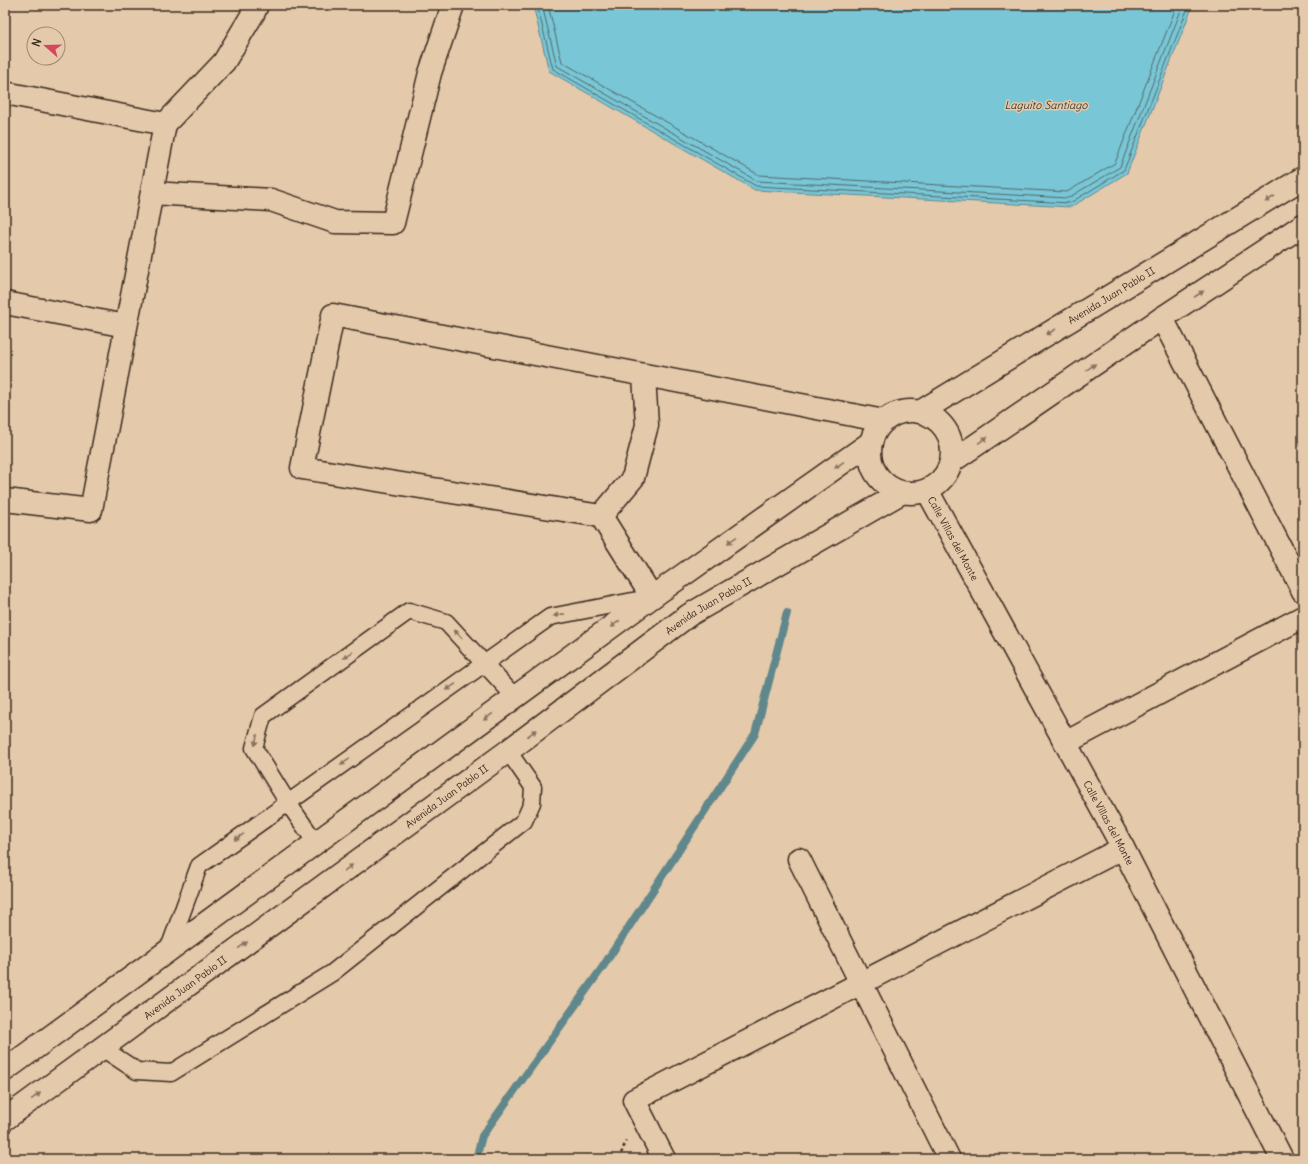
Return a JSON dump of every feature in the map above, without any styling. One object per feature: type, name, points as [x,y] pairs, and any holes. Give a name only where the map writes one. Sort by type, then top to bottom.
[{"type":"street","points":[[5,500],[91,510],[165,124],[224,62],[257,5]]},
{"type":"street","points":[[152,193],[270,200],[335,222],[393,223],[430,73],[453,5]]},
{"type":"street","points":[[5,94],[165,124]]},
{"type":"street","name":"Avenida Juan Pablo II","points":[[920,412],[1303,178]]},
{"type":"street","points":[[951,462],[1162,318],[1303,225]]},
{"type":"street","points":[[5,304],[126,326]]},
{"type":"street","points":[[652,597],[600,516],[302,468],[333,315],[884,421]]},
{"type":"street","points":[[1162,318],[1303,591]]},
{"type":"street","points":[[600,516],[633,478],[647,425],[644,375]]},
{"type":"street","points":[[907,411],[920,412],[932,417],[942,425],[949,436],[952,449],[951,462],[946,474],[937,484],[927,490],[914,494],[901,493],[889,488],[876,474],[870,456],[870,443],[875,431],[884,421],[895,414],[907,411]]},
{"type":"street","points":[[5,1070],[652,597],[870,443]]},
{"type":"street","name":"Calle Villas del Monte","points":[[927,490],[1123,848],[1282,1159]]},
{"type":"street","name":"Avenida Juan Pablo II","points":[[5,1119],[508,751],[689,615],[901,493]]},
{"type":"street","points":[[1065,743],[1303,617]]},
{"type":"street","points":[[664,1159],[634,1100],[1123,848]]},
{"type":"street","points":[[799,859],[950,1159]]},
{"type":"lane","points":[[168,952],[199,866],[550,617],[652,597]]},
{"type":"lane","points":[[316,843],[254,748],[263,716],[409,611],[446,622],[516,697]]},
{"type":"lane","points":[[102,1048],[137,1071],[171,1073],[332,973],[524,821],[532,803],[533,787],[508,751]]},
{"type":"water","name":"Laguito Santiago","points":[[533,5],[1193,5],[1127,173],[1071,207],[755,190],[549,71]]},
{"type":"waterway","points":[[476,1159],[482,1136],[602,968],[755,734],[787,613]]}]
